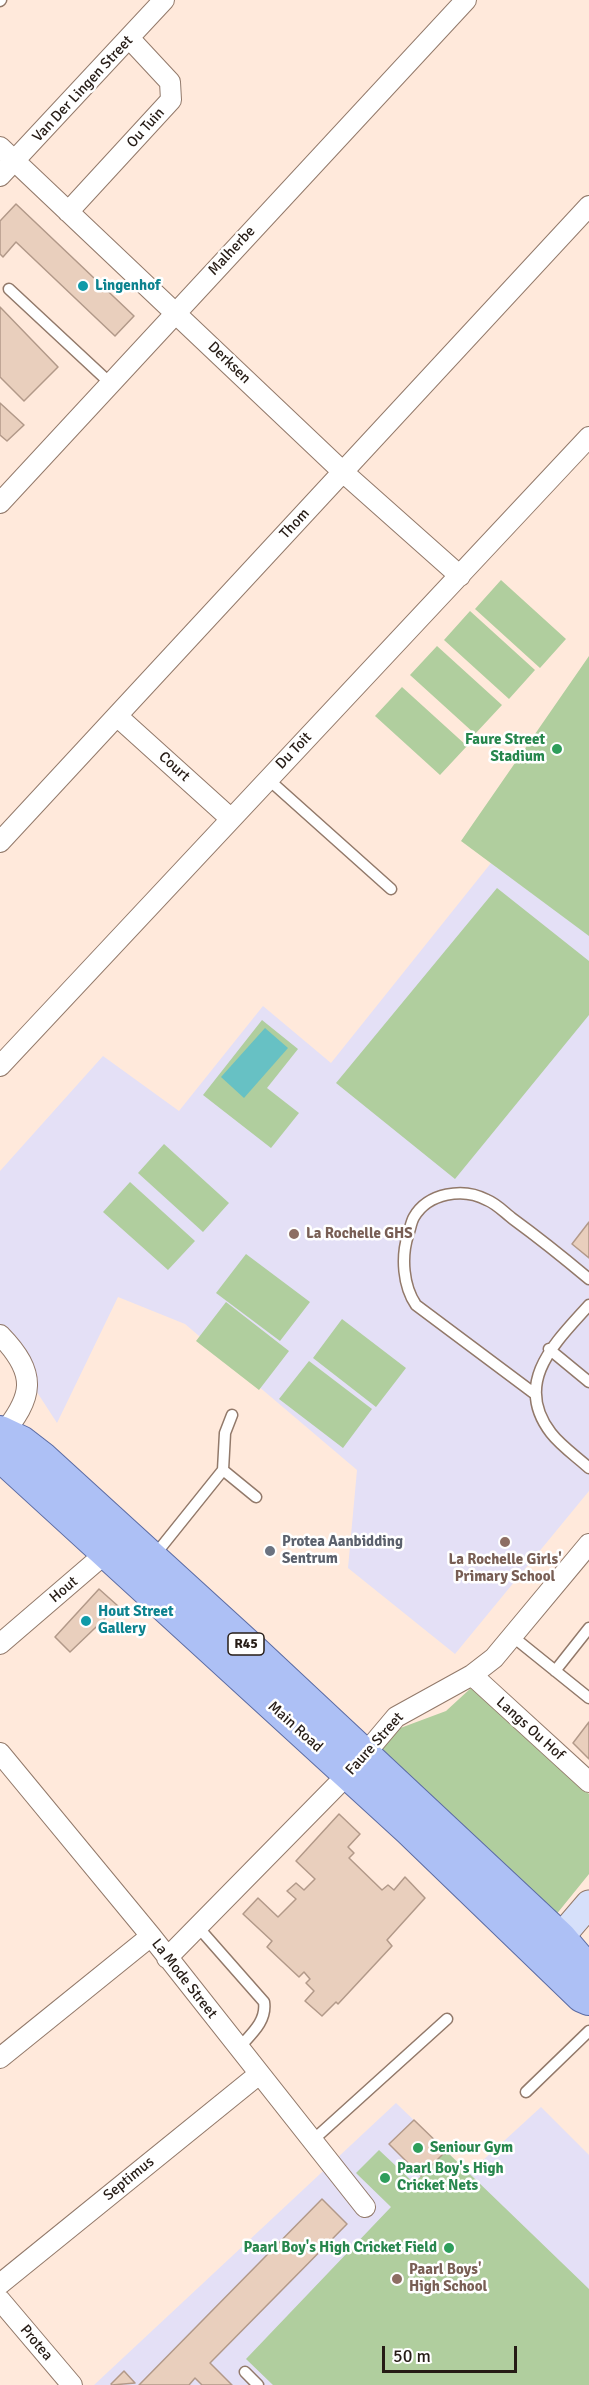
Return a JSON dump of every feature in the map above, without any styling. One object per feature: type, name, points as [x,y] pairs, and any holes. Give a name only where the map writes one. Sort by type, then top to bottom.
[{"type":"main road","name":"Main Road","points":[[1,1439],[43,1459],[116,1544],[356,1764],[551,1949],[589,1972]]},
{"type":"main road","name":"Main Road","points":[[116,1544],[152,1558],[356,1764]]},
{"type":"main road","points":[[551,1949],[589,1904]]},
{"type":"main road","name":"Main Road","points":[[551,1949],[582,1996],[589,1999]]},
{"type":"street","name":"Van Der Lingen Street","points":[[0,176],[164,0]]},
{"type":"street","name":"Malherbe","points":[[0,503],[466,0]]},
{"type":"street","name":"Ou Tuin","points":[[68,212],[171,100],[170,82],[130,39]]},
{"type":"street","name":"Derksen","points":[[0,147],[343,472],[460,576]]},
{"type":"street","name":"Thom","points":[[0,842],[589,206]]},
{"type":"street","name":"Du Toit","points":[[0,1066],[589,437]]},
{"type":"street","name":"Court","points":[[117,716],[230,818]]},
{"type":"street","points":[[0,1335],[20,1360],[29,1381],[26,1401],[1,1439]]},
{"type":"street","name":"Hout","points":[[0,1644],[116,1544]]},
{"type":"street","name":"Faure Street","points":[[167,1958],[356,1764],[396,1717],[472,1676],[494,1658],[589,1544]]},
{"type":"street","name":"Langs Ou Hof","points":[[472,1676],[589,1782]]},
{"type":"street","name":"La Mode Street","points":[[0,1754],[151,1936],[258,2075],[365,2207]]},
{"type":"street","points":[[0,2058],[151,1936]]},
{"type":"street","name":"Septimus","points":[[0,2284],[258,2075]]},
{"type":"street","name":"Protea","points":[[0,2300],[72,2385]]},
{"type":"lane","points":[[9,289],[110,383]]},
{"type":"lane","points":[[268,779],[391,889]]},
{"type":"lane","points":[[535,1394],[412,1300],[405,1279],[405,1244],[414,1217],[427,1204],[443,1195],[463,1193],[487,1199],[548,1244],[589,1279]]},
{"type":"lane","points":[[589,1305],[549,1349],[538,1373],[535,1394],[539,1411],[551,1433],[589,1468]]},
{"type":"lane","points":[[549,1349],[589,1382]]},
{"type":"lane","points":[[152,1558],[223,1470],[225,1433],[232,1415]]},
{"type":"lane","points":[[223,1470],[256,1497]]},
{"type":"lane","points":[[555,1671],[589,1628]]},
{"type":"lane","points":[[512,1636],[589,1698]]},
{"type":"lane","points":[[198,1927],[264,2002],[264,2015],[261,2022],[238,2049]]},
{"type":"lane","points":[[312,2141],[447,2019]]},
{"type":"lane","points":[[526,2092],[589,2031]]},
{"type":"lane","points":[[245,2372],[258,2385]]},
{"type":"shaded area","name":"La Rochelle GHS","points":[[491,863],[589,935],[589,1491],[455,1654],[348,1568],[357,1470],[185,1324],[118,1297],[57,1423],[0,1335],[0,1171],[103,1056],[179,1111],[263,1006],[331,1063]]},
{"type":"shaded area","name":"Paarl Boys' High School","points":[[396,2103],[469,2173],[541,2107],[589,2155],[589,2385],[94,2385]]},
{"type":"green space","points":[[501,580],[566,639],[540,668],[475,609]]},
{"type":"green space","points":[[470,611],[535,670],[509,699],[444,640]]},
{"type":"green space","points":[[437,646],[502,705],[475,734],[410,675]]},
{"type":"green space","name":"Faure Street Stadium","points":[[589,656],[589,936],[461,841]]},
{"type":"green space","points":[[402,687],[467,746],[440,775],[375,716]]},
{"type":"green space","points":[[497,888],[589,961],[589,1015],[455,1179],[336,1083]]},
{"type":"green space","points":[[262,1020],[298,1049],[267,1088],[299,1113],[271,1148],[203,1095]]},
{"type":"green space","points":[[164,1144],[229,1203],[203,1232],[138,1173]]},
{"type":"green space","points":[[130,1182],[195,1241],[168,1270],[103,1212]]},
{"type":"green space","points":[[246,1254],[310,1302],[280,1341],[216,1293]]},
{"type":"green space","points":[[226,1302],[289,1351],[259,1390],[196,1341]]},
{"type":"green space","points":[[342,1319],[406,1368],[376,1407],[313,1358]]},
{"type":"green space","points":[[309,1361],[372,1409],[343,1448],[279,1399]]},
{"type":"green space","points":[[471,1688],[589,1794],[589,1874],[555,1916],[367,1755],[387,1733],[446,1711]]},
{"type":"green space","name":"Paarl Boy's High Cricket Field","points":[[379,2150],[414,2183],[446,2151],[589,2289],[589,2385],[273,2385],[246,2359],[391,2207],[356,2173]]},
{"type":"water","points":[[265,1028],[288,1048],[244,1098],[221,1077]]},
{"type":"building","name":"Lingenhof","points":[[16,204],[134,316],[115,336],[16,242],[3,257],[0,254],[0,221]]},
{"type":"building","points":[[0,307],[58,367],[24,401],[0,377]]},
{"type":"building","points":[[0,403],[24,425],[7,441],[0,435]]},
{"type":"building","points":[[589,1222],[589,1258],[572,1244]]},
{"type":"building","name":"Hout Street Gallery","points":[[99,1589],[118,1606],[70,1652],[55,1637]]},
{"type":"building","points":[[589,1722],[589,1759],[573,1743]]},
{"type":"building","points":[[339,1814],[360,1834],[348,1847],[354,1853],[349,1858],[382,1890],[388,1885],[394,1890],[405,1877],[425,1898],[387,1940],[392,1946],[338,2004],[336,2002],[322,2016],[305,2001],[314,1991],[306,1983],[310,1979],[304,1972],[299,1977],[267,1947],[272,1941],[243,1914],[258,1898],[278,1917],[296,1899],[287,1891],[296,1883],[304,1890],[315,1879],[296,1861]]},
{"type":"building","name":"Seniour Gym","points":[[414,2120],[446,2151],[421,2176],[389,2144]]},
{"type":"building","points":[[322,2199],[347,2224],[210,2363],[232,2385],[202,2385],[195,2378],[189,2385],[139,2385]]},
{"type":"building","points":[[124,2371],[135,2383],[112,2385],[111,2384]]},
{"type":"place","name":"Lingenhof","points":[[83,286]]},
{"type":"place","name":"Faure Street Stadium","points":[[557,749]]},
{"type":"place","name":"La Rochelle GHS","points":[[294,1234]]},
{"type":"place","name":"La Rochelle Girls' Primary School","points":[[505,1542]]},
{"type":"place","name":"Protea Aanbidding Sentrum","points":[[270,1551]]},
{"type":"place","name":"Hout Street Gallery","points":[[86,1621]]},
{"type":"place","name":"Seniour Gym","points":[[418,2148]]},
{"type":"place","name":"Paarl Boy's High Cricket Nets","points":[[385,2178]]},
{"type":"place","name":"Paarl Boy's High Cricket Field","points":[[449,2248]]},
{"type":"place","name":"Paarl Boys' High School","points":[[397,2279]]}]
